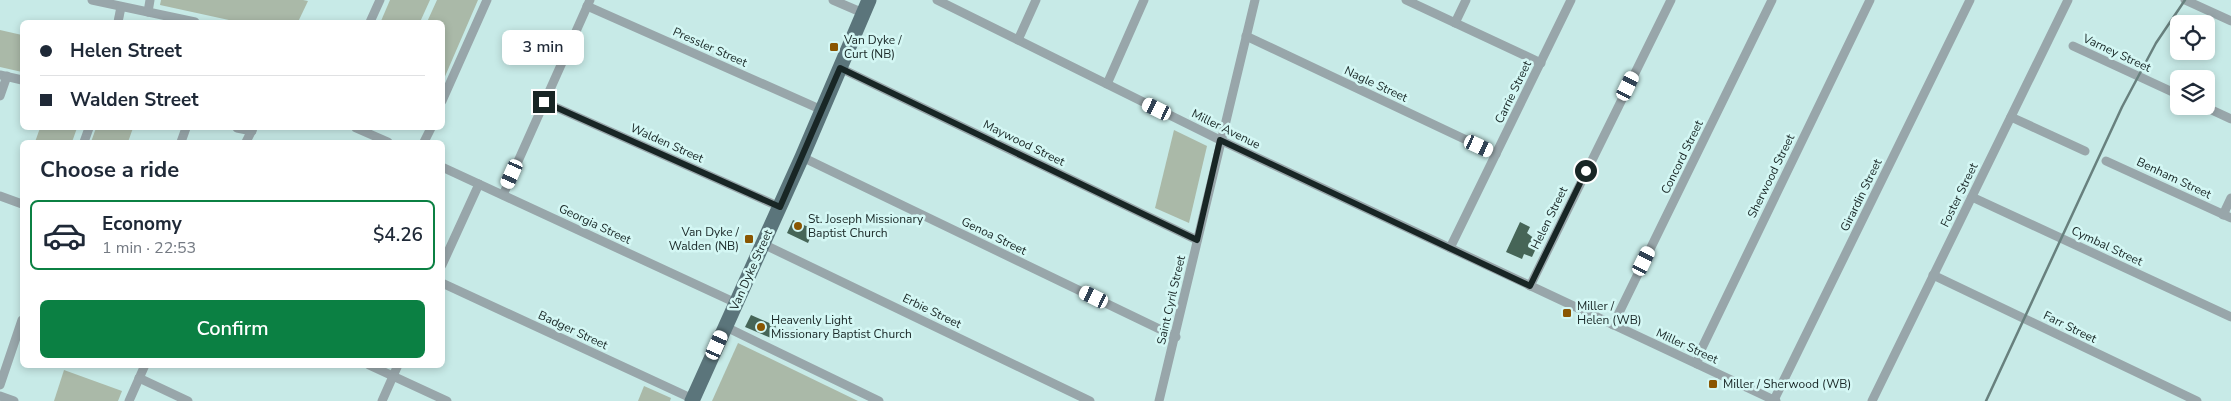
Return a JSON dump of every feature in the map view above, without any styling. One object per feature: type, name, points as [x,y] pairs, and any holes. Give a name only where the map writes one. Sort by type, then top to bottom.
[{"type":"main road","name":"Van Dyke Street","points":[[693,400],[780,207],[866,7]]},
{"type":"street","points":[[92,0],[186,20]]},
{"type":"street","points":[[148,12],[150,0]]},
{"type":"street","points":[[371,20],[380,0]]},
{"type":"street","points":[[445,94],[487,0]]},
{"type":"street","points":[[833,0],[866,7]]},
{"type":"street","name":"Miller Avenue","points":[[938,0],[1220,140],[1425,236]]},
{"type":"street","points":[[1018,40],[1036,0]]},
{"type":"street","points":[[1107,84],[1144,0]]},
{"type":"street","name":"Saint Cyril Street","points":[[1159,401],[1255,0]]},
{"type":"street","points":[[1406,0],[1541,63]]},
{"type":"street","points":[[1455,23],[1466,0]]},
{"type":"street","name":"Carrie Street","points":[[1450,248],[1571,0]]},
{"type":"street","name":"Helen Street","points":[[1530,286],[1671,0]]},
{"type":"street","name":"Concord Street","points":[[1613,325],[1772,0]]},
{"type":"street","name":"Sherwood Street","points":[[1697,364],[1700,352],[1870,0]]},
{"type":"street","name":"Girardin Street","points":[[1775,401],[1970,0]]},
{"type":"street","name":"Foster Street","points":[[1872,401],[2068,0]]},
{"type":"street","points":[[2185,0],[2231,21]]},
{"type":"street","points":[[503,195],[589,3]]},
{"type":"street","name":"Pressler Street","points":[[589,3],[822,110]]},
{"type":"street","points":[[118,20],[121,7]]},
{"type":"street","name":"Nagle Street","points":[[1246,36],[1496,154]]},
{"type":"street","name":"Varney Street","points":[[2073,46],[2170,91]]},
{"type":"street","name":"Maywood Street","points":[[840,68],[1197,240]]},
{"type":"street","points":[[0,96],[3,76],[20,80]]},
{"type":"street","name":"Walden Street","points":[[544,102],[780,207]]},
{"type":"street","points":[[2215,112],[2231,119]]},
{"type":"street","points":[[2012,117],[2085,151]]},
{"type":"street","points":[[361,130],[383,140]]},
{"type":"street","name":"Genoa Street","points":[[802,157],[1176,336]]},
{"type":"street","name":"Benham Street","points":[[2106,161],[2227,216]]},
{"type":"street","name":"Georgia Street","points":[[445,168],[736,303]]},
{"type":"street","points":[[445,258],[479,184]]},
{"type":"street","points":[[0,196],[20,203]]},
{"type":"street","name":"Cymbal Street","points":[[1972,197],[2231,318]]},
{"type":"street","points":[[2227,216],[2231,198]]},
{"type":"street","name":"Miller Street","points":[[1425,236],[1775,401]]},
{"type":"street","name":"Erbie Street","points":[[763,244],[1090,401]]},
{"type":"street","name":"Farr Street","points":[[1933,276],[2197,401]]},
{"type":"street","name":"Badger Street","points":[[445,285],[693,400]]},
{"type":"street","points":[[0,385],[20,326]]},
{"type":"street","points":[[726,327],[879,401]]},
{"type":"street","points":[[128,401],[144,368]]},
{"type":"street","points":[[376,368],[447,401]]},
{"type":"street","points":[[382,401],[397,368]]},
{"type":"street","points":[[139,378],[188,401]]},
{"type":"street","points":[[0,396],[14,401]]},
{"type":"green space","points":[[161,0],[308,1],[299,20],[229,20],[160,5]]},
{"type":"green space","points":[[390,0],[430,0],[421,20],[381,20]]},
{"type":"green space","points":[[437,0],[478,0],[445,76],[445,20],[428,20]]},
{"type":"green space","points":[[0,30],[20,35],[20,72],[0,67]]},
{"type":"green space","points":[[39,130],[76,130],[73,140],[36,140]]},
{"type":"green space","points":[[95,130],[132,130],[129,140],[92,140]]},
{"type":"green space","points":[[1174,130],[1207,146],[1189,223],[1155,208]]},
{"type":"green space","points":[[738,343],[858,401],[712,401]]},
{"type":"green space","points":[[64,370],[122,391],[118,401],[54,401]]},
{"type":"green space","points":[[644,386],[671,398],[670,401],[638,401]]},
{"type":"building","name":"St. Joseph Missionary Baptist Church","points":[[793,220],[819,232],[816,239],[811,236],[808,243],[787,233]]},
{"type":"building","points":[[1520,222],[1530,227],[1527,233],[1539,242],[1532,257],[1524,254],[1522,259],[1506,252]]},
{"type":"building","name":"Heavenly Light Missionary Baptist Church","points":[[751,315],[776,326],[771,338],[745,327]]},
{"type":"railway","points":[[1986,401],[2122,107],[2156,43],[2185,0]]},
{"type":"place","name":"Van Dyke / Curt (NB)","points":[[834,47]]},
{"type":"place","name":"St. Joseph Missionary Baptist Church","points":[[798,226]]},
{"type":"place","name":"Van Dyke / Walden (NB)","points":[[749,239]]},
{"type":"place","name":"Miller / Helen (WB)","points":[[1567,313]]},
{"type":"place","name":"Heavenly Light Missionary Baptist Church","points":[[761,327]]},
{"type":"place","name":"Miller / Sherwood (WB)","points":[[1713,384]]},
{"type":"route","points":[[544,102],[780,207],[840,68],[1197,240],[1220,140],[1530,286],[1586,171]]}]
